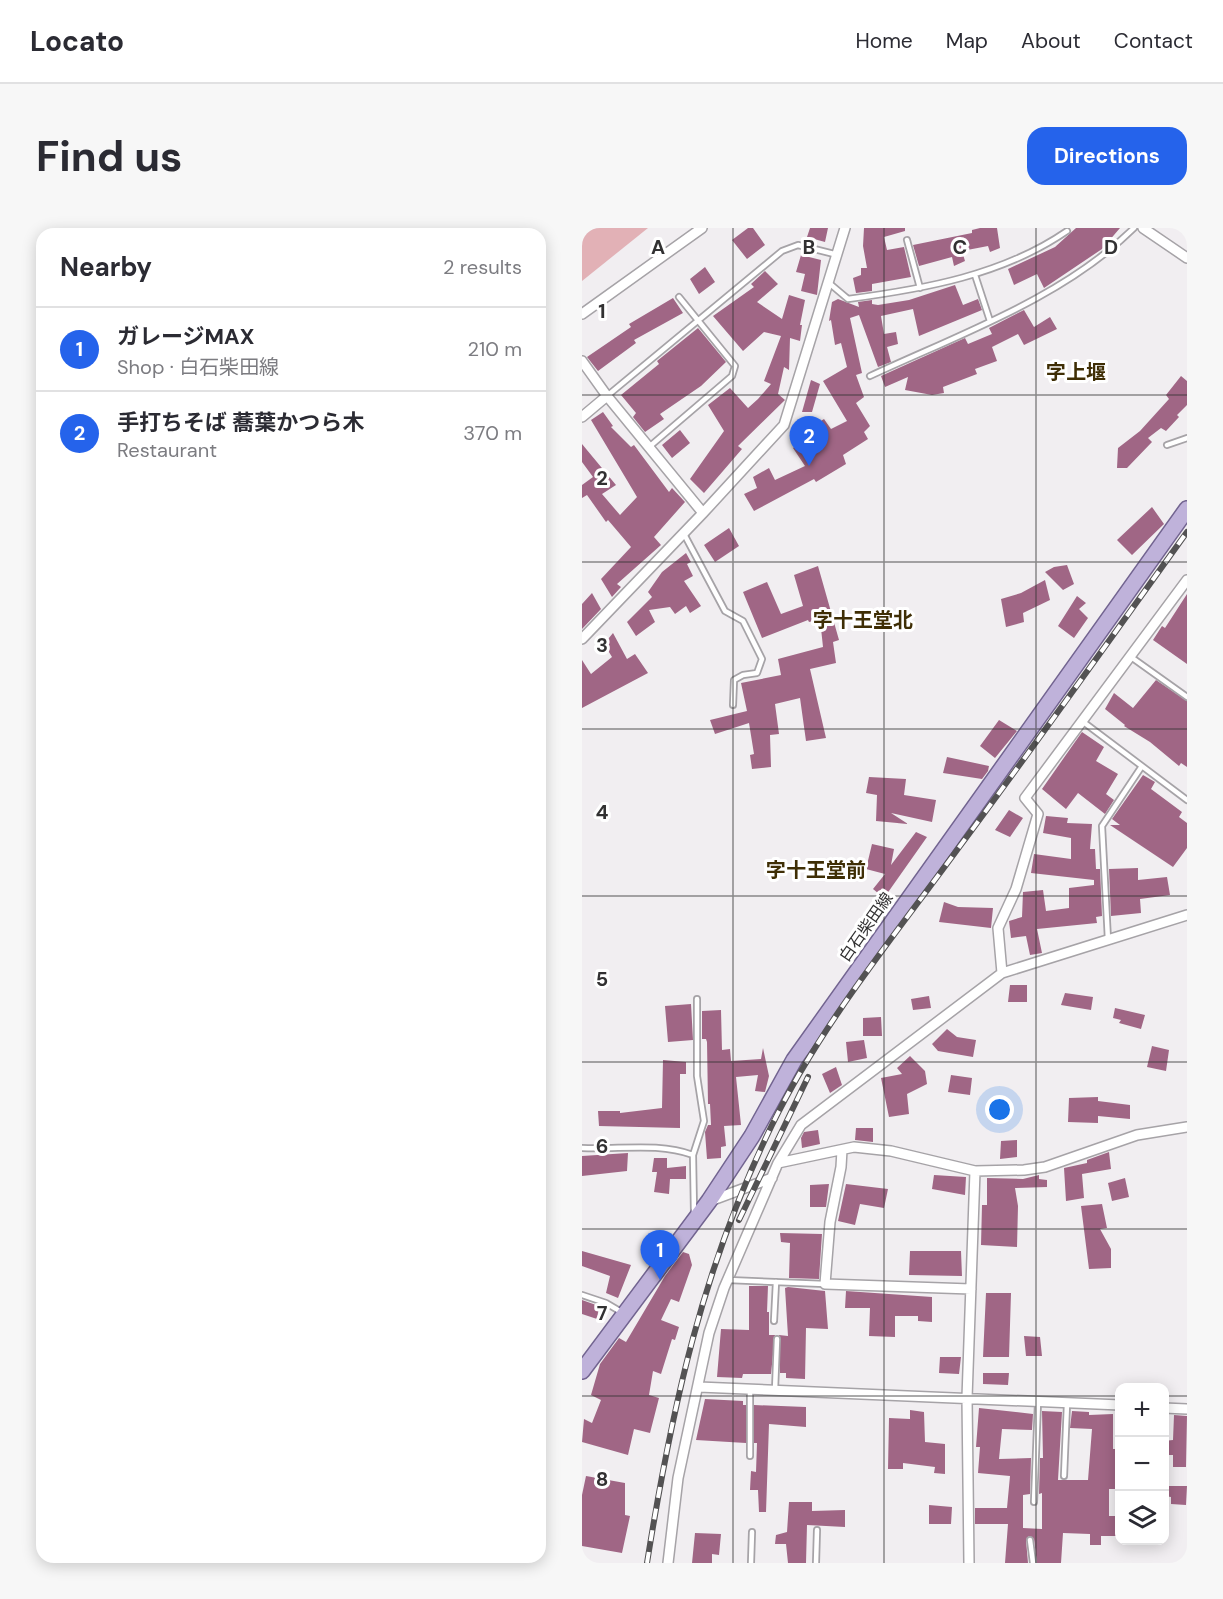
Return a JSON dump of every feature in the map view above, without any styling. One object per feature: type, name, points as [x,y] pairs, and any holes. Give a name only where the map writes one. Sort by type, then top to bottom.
[{"type":"main road","name":"白石柴田線","points":[[582,1371],[709,1201],[753,1136],[794,1060],[1187,509]]},
{"type":"street","points":[[582,314],[702,228]]},
{"type":"street","points":[[582,639],[684,534],[784,425],[845,228]]},
{"type":"street","points":[[1143,228],[1187,258]]},
{"type":"street","points":[[582,361],[607,396],[703,513]]},
{"type":"street","points":[[582,417],[607,396]]},
{"type":"street","points":[[1002,973],[998,928],[1016,889],[1038,814],[1025,798],[1130,656],[1186,586]]},
{"type":"street","points":[[669,1563],[678,1478],[709,1333],[728,1280],[778,1163],[801,1125],[1002,973],[1187,915]]},
{"type":"street","points":[[778,1163],[854,1147],[891,1151],[975,1171],[1024,1170],[1045,1167],[1137,1135],[1187,1127]]},
{"type":"street","points":[[842,1150],[842,1167],[830,1222],[825,1284],[970,1289]]},
{"type":"street","points":[[969,1563],[967,1398],[975,1171]]},
{"type":"street","points":[[709,1201],[772,1178]]},
{"type":"street","points":[[699,1387],[1115,1406]]},
{"type":"street","points":[[1169,1408],[1187,1409]]},
{"type":"lane","points":[[870,375],[990,321],[1056,286],[1101,258],[1134,228]]},
{"type":"lane","points":[[829,283],[848,299],[920,288],[975,275],[1039,250],[1067,231]]},
{"type":"lane","points":[[908,240],[920,288]]},
{"type":"lane","points":[[607,396],[700,322],[782,251],[798,245],[838,255]]},
{"type":"lane","points":[[975,275],[990,321]]},
{"type":"lane","points":[[649,447],[732,376],[735,366],[679,297]]},
{"type":"lane","points":[[1167,446],[1187,438]]},
{"type":"lane","points":[[684,534],[725,611],[743,621],[762,659],[757,673],[743,675],[734,680],[733,705]]},
{"type":"lane","points":[[1130,656],[1187,697]]},
{"type":"lane","points":[[1082,721],[1187,800]]},
{"type":"lane","points":[[1108,940],[1102,826],[1142,766]]},
{"type":"lane","points":[[695,1220],[693,1155],[704,1121],[697,1076],[697,999]]},
{"type":"lane","points":[[582,1148],[644,1147],[678,1150],[693,1155]]},
{"type":"lane","points":[[728,1280],[825,1284]]},
{"type":"lane","points":[[774,1321],[776,1282]]},
{"type":"lane","points":[[582,1294],[606,1303],[624,1314]]},
{"type":"lane","points":[[775,1390],[777,1339]]},
{"type":"lane","points":[[750,1389],[750,1456]]},
{"type":"lane","points":[[1034,1502],[1038,1401]]},
{"type":"lane","points":[[1064,1476],[1067,1403]]},
{"type":"lane","points":[[816,1563],[817,1530]]},
{"type":"lane","points":[[751,1563],[752,1532]]},
{"type":"lane","points":[[1030,1540],[1033,1563]]},
{"type":"shaded area","points":[[582,228],[648,228],[582,281]]},
{"type":"building","points":[[748,228],[753,228],[765,245],[747,259],[732,240]]},
{"type":"building","points":[[810,228],[828,228],[825,242],[807,237]]},
{"type":"building","points":[[864,228],[905,228],[905,231],[884,237],[887,250],[904,247],[911,277],[872,284],[872,291],[856,293],[853,278],[861,275],[861,268],[867,268],[863,246]]},
{"type":"building","points":[[997,228],[1000,248],[990,252],[988,246],[962,251],[965,261],[954,266],[952,257],[919,266],[913,245],[972,233],[972,230]]},
{"type":"building","points":[[1076,228],[1120,228],[1102,249],[1044,288],[1037,274],[1014,285],[1008,269],[1055,247]]},
{"type":"building","points":[[801,255],[821,260],[817,295],[801,291],[805,274],[796,272]]},
{"type":"building","points":[[705,267],[715,282],[699,294],[690,279]]},
{"type":"building","points":[[765,271],[778,284],[757,302],[782,319],[789,295],[805,300],[800,325],[802,325],[800,341],[790,338],[789,370],[784,367],[778,394],[785,400],[738,446],[742,449],[704,493],[690,479],[724,431],[708,405],[730,388],[748,408],[758,399],[771,384],[764,381],[781,336],[764,332],[743,351],[713,316],[754,287],[751,284]]},
{"type":"building","points":[[955,285],[963,305],[978,299],[982,310],[919,336],[913,309],[881,316],[884,334],[896,332],[898,344],[887,347],[891,362],[878,367],[859,315],[850,318],[862,373],[856,375],[864,397],[856,403],[870,426],[864,432],[868,439],[843,455],[846,464],[816,482],[814,479],[754,511],[744,494],[757,488],[753,477],[769,468],[775,480],[805,466],[793,448],[810,433],[808,429],[824,419],[831,429],[847,421],[823,381],[847,367],[841,343],[835,345],[831,320],[829,321],[832,302],[838,299],[859,307],[858,302],[872,300],[872,304],[878,305],[909,300]]},
{"type":"building","points":[[673,298],[683,313],[634,340],[636,343],[598,371],[587,357],[631,327],[629,324]]},
{"type":"building","points":[[1024,310],[1034,327],[1050,317],[1057,329],[1024,345],[1018,334],[992,347],[997,361],[975,369],[977,374],[943,387],[944,393],[932,395],[905,390],[908,377],[885,387],[881,376],[965,338],[968,344],[992,334],[989,328]]},
{"type":"building","points":[[698,328],[726,362],[701,386],[660,414],[664,419],[645,432],[633,417],[636,413],[621,395],[659,364],[657,361]]},
{"type":"building","points":[[1181,376],[1187,381],[1187,405],[1177,415],[1179,417],[1166,431],[1161,428],[1148,438],[1152,442],[1127,468],[1117,468],[1118,448],[1140,431],[1169,399],[1166,395]]},
{"type":"building","points":[[811,380],[820,384],[812,412],[802,412]]},
{"type":"building","points":[[603,412],[613,426],[611,427],[631,447],[634,445],[669,492],[672,488],[685,502],[654,537],[661,545],[617,584],[621,587],[612,597],[601,579],[631,547],[608,520],[606,522],[587,495],[582,498],[582,485],[593,477],[582,462],[582,444],[616,485],[602,494],[620,515],[637,497],[591,420]]},
{"type":"building","points":[[680,430],[690,443],[672,458],[662,445]]},
{"type":"building","points":[[1152,507],[1164,524],[1132,555],[1117,540]]},
{"type":"building","points":[[729,528],[739,546],[715,562],[704,545]]},
{"type":"building","points":[[686,553],[691,562],[687,564],[693,576],[684,581],[701,606],[690,613],[686,606],[675,614],[670,607],[649,610],[655,622],[636,636],[627,622],[652,597],[648,592],[662,572]]},
{"type":"building","points":[[1067,565],[1074,584],[1063,590],[1045,572],[1054,567]]},
{"type":"building","points":[[818,566],[839,640],[833,642],[836,663],[810,669],[826,738],[806,741],[800,698],[775,704],[779,734],[770,735],[771,767],[752,769],[750,755],[754,754],[749,723],[715,734],[710,720],[747,711],[741,683],[781,675],[778,659],[823,647],[820,619],[809,622],[808,620],[762,638],[743,592],[767,582],[781,614],[803,606],[794,575]]},
{"type":"building","points":[[1045,580],[1050,600],[1023,613],[1024,622],[1006,627],[1001,599],[1021,593]]},
{"type":"building","points":[[592,593],[601,609],[582,629],[582,604]]},
{"type":"building","points":[[1187,594],[1187,664],[1153,640],[1162,626],[1165,628]]},
{"type":"building","points":[[1077,596],[1086,603],[1079,609],[1088,618],[1074,638],[1058,626]]},
{"type":"building","points":[[613,633],[627,659],[635,654],[648,673],[582,708],[582,660],[591,674],[612,657],[604,644]]},
{"type":"building","points":[[1156,680],[1187,701],[1187,767],[1181,763],[1179,766],[1150,742],[1124,726],[1105,709],[1114,693],[1133,708]]},
{"type":"building","points":[[999,720],[1017,731],[995,758],[980,746]]},
{"type":"building","points":[[1082,732],[1104,747],[1096,761],[1118,774],[1106,794],[1114,800],[1105,814],[1078,793],[1066,809],[1042,789]]},
{"type":"building","points":[[947,757],[989,766],[988,771],[982,779],[943,773]]},
{"type":"building","points":[[1143,775],[1155,782],[1151,789],[1182,812],[1179,817],[1187,823],[1187,848],[1173,867],[1110,825],[1120,825],[1112,819]]},
{"type":"building","points":[[869,777],[906,779],[904,795],[936,800],[932,822],[891,813],[908,824],[876,821],[877,795],[866,793]]},
{"type":"building","points":[[1009,810],[1023,818],[1010,837],[995,830]]},
{"type":"building","points":[[1046,816],[1068,818],[1067,823],[1092,824],[1090,849],[1095,849],[1096,869],[1100,869],[1102,916],[1096,917],[1097,923],[1037,929],[1042,953],[1030,955],[1026,936],[1011,938],[1009,921],[1022,917],[1023,892],[1043,890],[1046,911],[1069,908],[1069,888],[1094,885],[1094,880],[1031,873],[1034,854],[1071,859],[1071,838],[1043,833]]},
{"type":"building","points":[[916,832],[927,837],[884,898],[873,889],[885,874],[866,869],[872,844],[894,849],[891,865]]},
{"type":"building","points":[[1138,868],[1138,880],[1167,877],[1170,895],[1140,899],[1141,913],[1111,916],[1109,869]]},
{"type":"building","points":[[944,902],[958,907],[993,908],[991,928],[939,922]]},
{"type":"building","points":[[1010,985],[1027,985],[1027,1002],[1008,1002]]},
{"type":"building","points":[[1065,993],[1093,997],[1091,1010],[1061,1005]]},
{"type":"building","points":[[929,996],[931,1008],[913,1010],[911,999]]},
{"type":"building","points":[[691,1004],[693,1040],[668,1042],[665,1006]]},
{"type":"building","points":[[1115,1008],[1145,1015],[1141,1029],[1119,1023],[1121,1020],[1113,1018]]},
{"type":"building","points":[[721,1010],[722,1050],[730,1049],[731,1061],[761,1059],[763,1048],[769,1076],[765,1092],[755,1091],[758,1075],[736,1077],[741,1125],[724,1126],[726,1146],[721,1147],[721,1158],[707,1159],[705,1132],[708,1125],[711,1125],[710,1104],[708,1104],[707,1042],[706,1039],[702,1039],[702,1011]]},
{"type":"building","points":[[881,1017],[882,1036],[863,1036],[863,1018]]},
{"type":"building","points":[[947,1029],[957,1037],[976,1040],[973,1057],[938,1051],[932,1044]]},
{"type":"building","points":[[864,1040],[867,1058],[848,1062],[846,1042]]},
{"type":"building","points":[[1152,1046],[1169,1050],[1166,1071],[1147,1067]]},
{"type":"building","points":[[910,1056],[925,1071],[927,1084],[907,1094],[909,1114],[889,1117],[881,1078],[902,1074],[897,1068]]},
{"type":"building","points":[[663,1060],[686,1062],[686,1074],[680,1074],[680,1128],[599,1126],[598,1111],[620,1111],[620,1113],[662,1108]]},
{"type":"building","points":[[836,1067],[842,1085],[830,1093],[822,1074]]},
{"type":"building","points":[[951,1075],[972,1078],[970,1095],[948,1092]]},
{"type":"building","points":[[1098,1097],[1098,1101],[1130,1105],[1130,1119],[1098,1116],[1098,1123],[1068,1122],[1069,1098]]},
{"type":"building","points":[[856,1128],[873,1128],[873,1142],[855,1140]]},
{"type":"building","points":[[818,1130],[820,1144],[802,1148],[801,1138],[804,1132]]},
{"type":"building","points":[[1017,1140],[1017,1157],[1000,1159],[1001,1141]]},
{"type":"building","points":[[1109,1152],[1111,1169],[1082,1174],[1084,1198],[1066,1201],[1064,1168],[1087,1163],[1087,1160]]},
{"type":"building","points":[[628,1153],[627,1171],[582,1176],[582,1156]]},
{"type":"building","points":[[654,1158],[667,1158],[667,1168],[686,1166],[686,1179],[670,1179],[669,1194],[654,1192],[657,1172],[652,1172]]},
{"type":"building","points":[[934,1175],[966,1177],[965,1195],[932,1189]]},
{"type":"building","points":[[1039,1175],[1039,1179],[1047,1180],[1047,1187],[1015,1188],[1018,1206],[1017,1247],[981,1245],[982,1205],[987,1205],[987,1178],[1023,1179]]},
{"type":"building","points":[[1125,1178],[1129,1197],[1112,1201],[1108,1183]]},
{"type":"building","points":[[829,1184],[826,1207],[810,1207],[810,1185]]},
{"type":"building","points":[[846,1184],[888,1189],[884,1208],[860,1204],[855,1225],[838,1221]]},
{"type":"building","points":[[1102,1204],[1107,1228],[1100,1229],[1111,1249],[1111,1268],[1089,1269],[1081,1206]]},
{"type":"building","points":[[780,1233],[822,1234],[819,1279],[789,1278],[790,1243],[781,1242]]},
{"type":"building","points":[[582,1251],[631,1265],[618,1298],[606,1293],[610,1276],[582,1266]]},
{"type":"building","points":[[910,1251],[961,1251],[962,1276],[909,1275]]},
{"type":"building","points":[[683,1252],[689,1254],[692,1265],[679,1302],[671,1299],[661,1320],[679,1327],[675,1340],[672,1339],[661,1374],[653,1371],[649,1395],[659,1398],[650,1433],[634,1429],[628,1455],[582,1442],[584,1419],[592,1423],[601,1400],[591,1395],[600,1364],[619,1338],[626,1342],[665,1276]]},
{"type":"building","points":[[749,1286],[768,1286],[769,1335],[775,1335],[771,1374],[743,1374],[742,1378],[717,1377],[721,1329],[749,1330]]},
{"type":"building","points":[[785,1288],[825,1291],[828,1329],[806,1328],[805,1379],[786,1378],[786,1373],[780,1373],[779,1335],[788,1336]]},
{"type":"building","points":[[846,1291],[932,1297],[932,1322],[918,1321],[918,1316],[895,1316],[895,1337],[869,1336],[870,1308],[845,1308]]},
{"type":"building","points":[[986,1293],[1011,1293],[1009,1357],[983,1357]]},
{"type":"building","points":[[582,1300],[599,1306],[597,1319],[582,1314]]},
{"type":"building","points":[[1024,1336],[1040,1337],[1042,1356],[1026,1356]]},
{"type":"building","points":[[940,1357],[961,1357],[959,1374],[939,1373]]},
{"type":"building","points":[[983,1373],[1009,1373],[1008,1385],[983,1384]]},
{"type":"building","points":[[705,1399],[743,1401],[743,1405],[746,1405],[746,1443],[696,1440]]},
{"type":"building","points":[[754,1405],[806,1407],[806,1427],[769,1424],[766,1512],[759,1512],[758,1490],[750,1490],[751,1471],[756,1472],[757,1443],[754,1443]]},
{"type":"building","points":[[979,1408],[1033,1414],[1032,1430],[1002,1429],[999,1459],[1031,1458],[1030,1494],[1023,1495],[1023,1528],[1042,1529],[1042,1493],[1039,1494],[1040,1458],[1043,1458],[1042,1411],[1062,1412],[1058,1480],[1088,1480],[1092,1429],[1070,1428],[1072,1411],[1089,1412],[1089,1415],[1113,1414],[1115,1489],[1109,1489],[1109,1516],[1115,1516],[1115,1536],[1101,1536],[1101,1545],[1090,1545],[1090,1534],[1063,1533],[1061,1563],[1037,1563],[1034,1539],[1029,1536],[1026,1540],[1028,1563],[1005,1563],[1008,1524],[975,1524],[975,1508],[1007,1508],[1010,1476],[978,1473],[980,1447],[976,1447]]},
{"type":"building","points":[[910,1410],[924,1412],[925,1442],[945,1444],[945,1474],[934,1473],[935,1467],[903,1463],[903,1469],[888,1469],[889,1418],[910,1419]]},
{"type":"building","points":[[1174,1415],[1187,1416],[1186,1467],[1173,1467],[1173,1455],[1169,1455],[1169,1440],[1173,1440]]},
{"type":"building","points":[[586,1476],[625,1483],[625,1515],[630,1516],[622,1553],[582,1546],[582,1495]]},
{"type":"building","points":[[1169,1486],[1187,1486],[1186,1505],[1171,1504],[1171,1497],[1169,1497]]},
{"type":"building","points":[[789,1502],[812,1502],[812,1511],[845,1510],[845,1527],[807,1525],[806,1563],[788,1563],[786,1544],[775,1544],[776,1535],[787,1532]]},
{"type":"building","points":[[929,1505],[952,1507],[951,1524],[929,1524]]},
{"type":"building","points":[[695,1533],[721,1534],[719,1555],[712,1554],[712,1563],[692,1563]]},
{"type":"railway","points":[[647,1563],[679,1394],[708,1286],[726,1232],[748,1179],[791,1088],[858,984],[1187,532]]},
{"type":"railway","points":[[739,1220],[808,1077]]},
{"type":"place","name":"手打ちそば 蕎葉かつら木","points":[[809,466]]},
{"type":"place","name":"ガレージMAX","points":[[660,1280]]},
{"type":"district","name":"字上堰","points":[[1076,372]]},
{"type":"district","name":"字十王堂北","points":[[863,620]]},
{"type":"district","name":"字十王堂前","points":[[816,870]]}]
